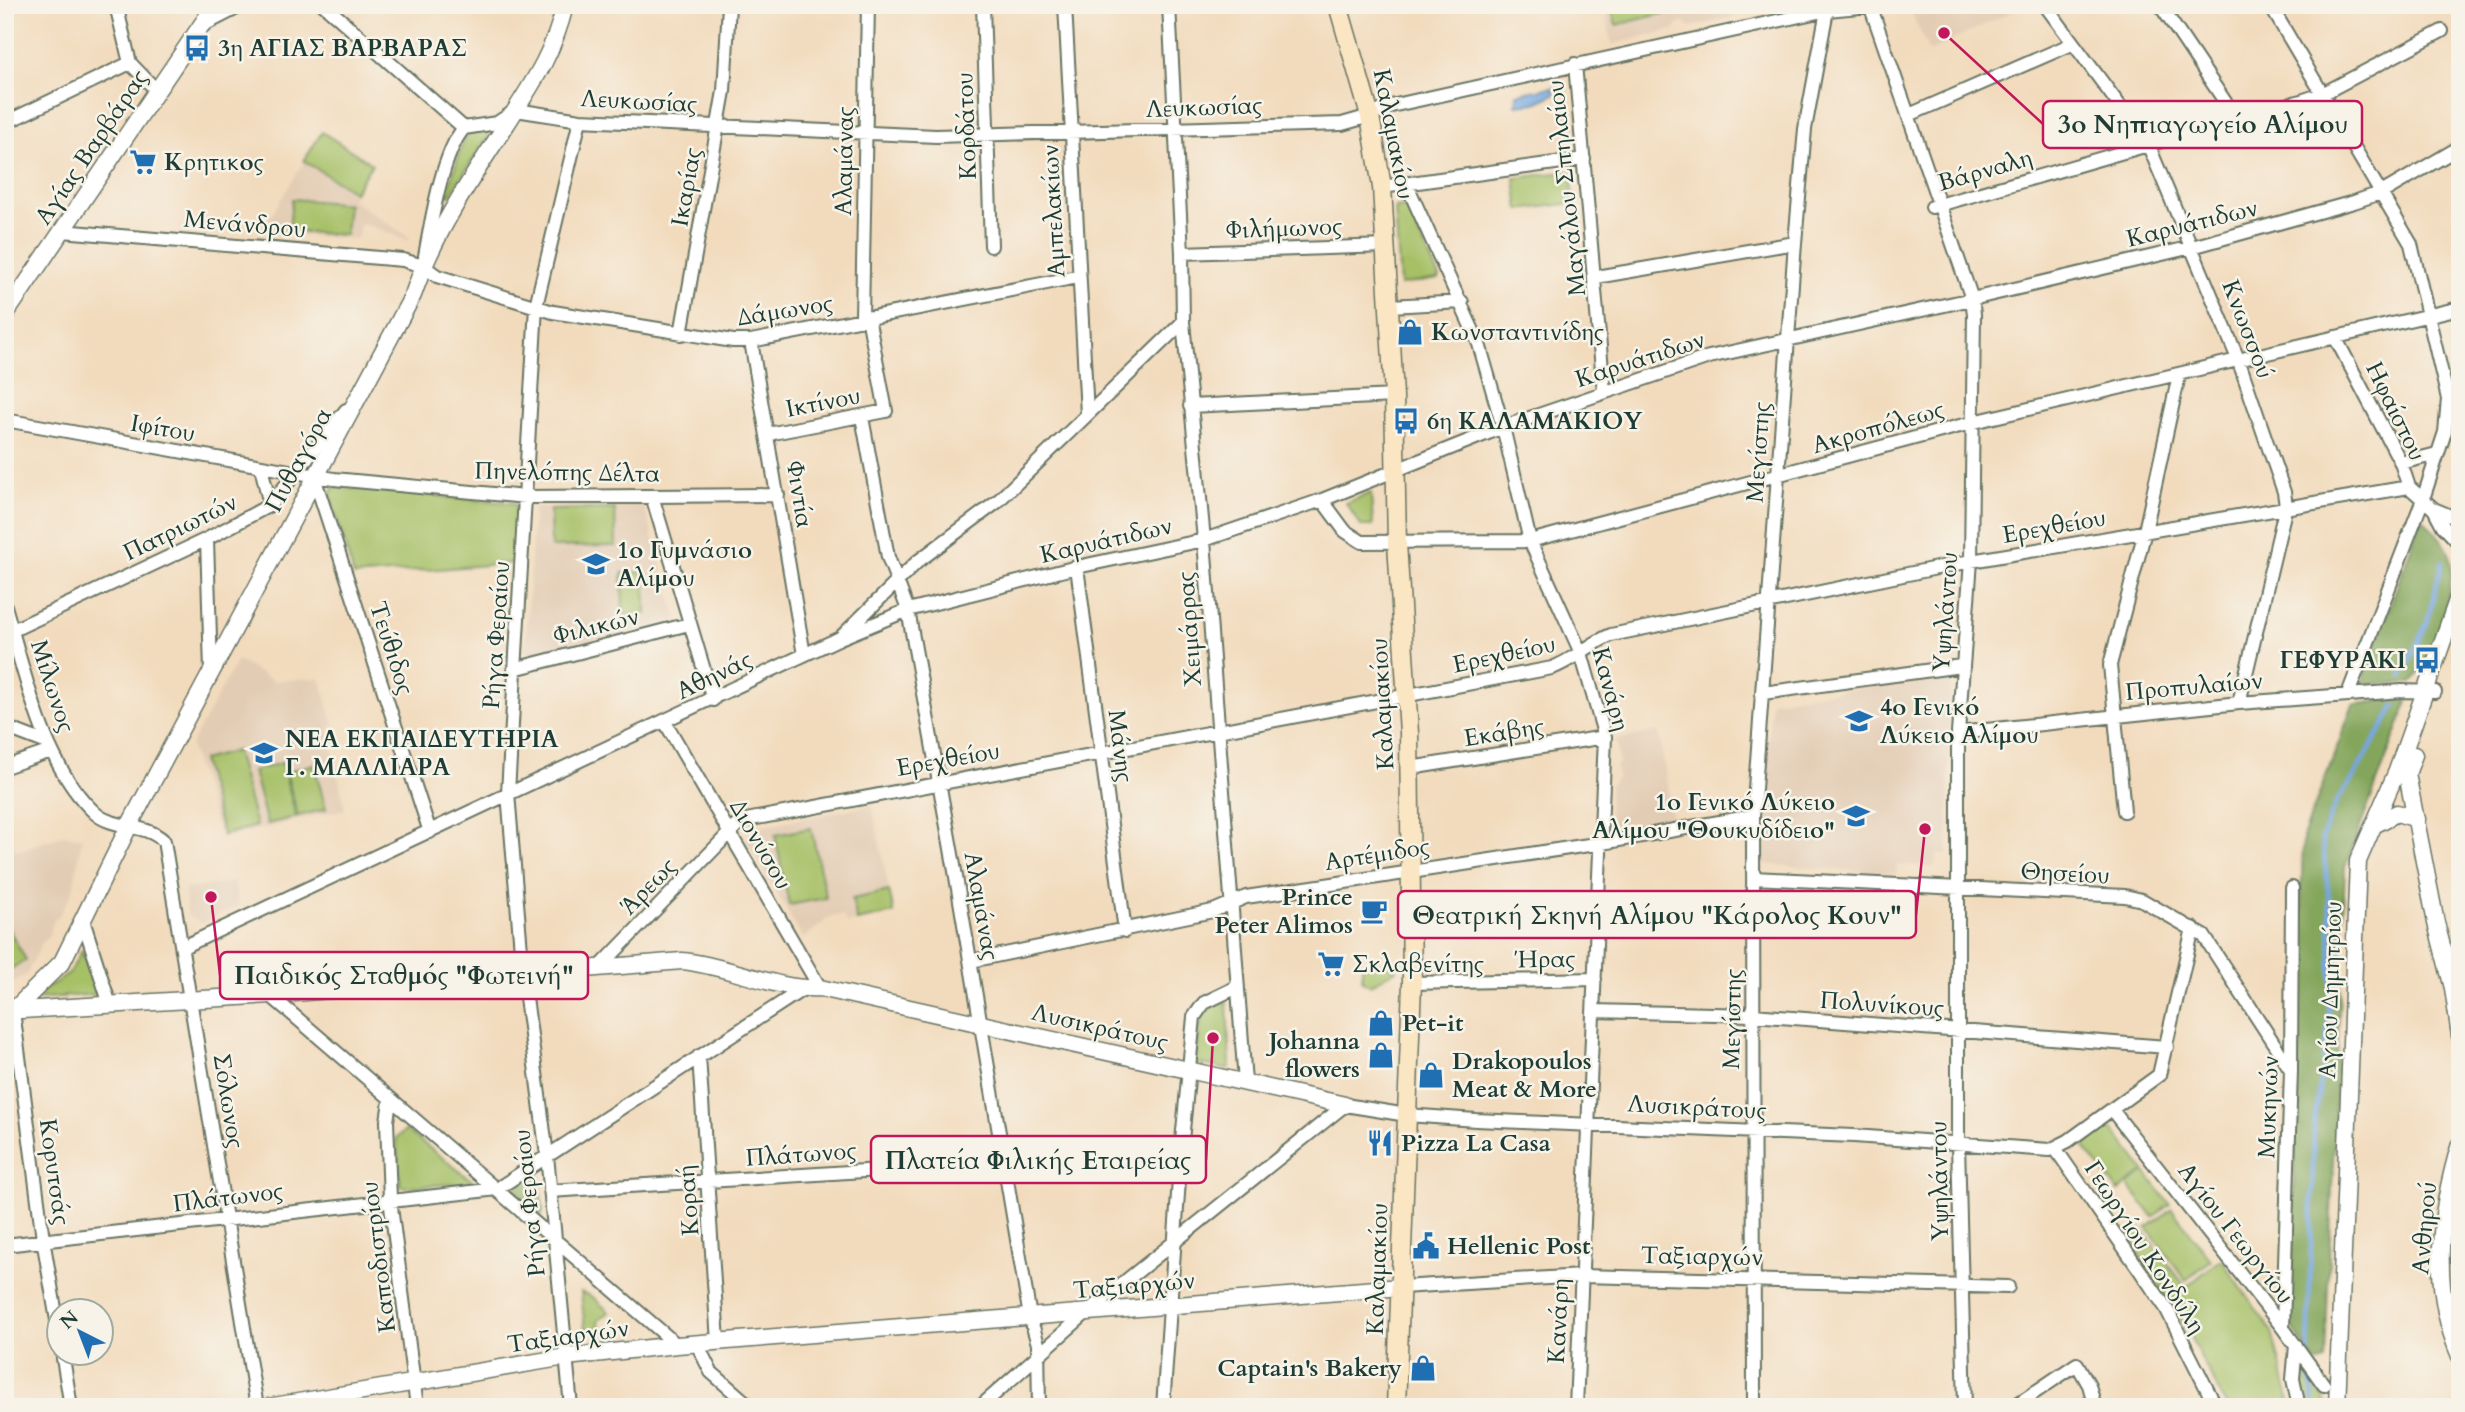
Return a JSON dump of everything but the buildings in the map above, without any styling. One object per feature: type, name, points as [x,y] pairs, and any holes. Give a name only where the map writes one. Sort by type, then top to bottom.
[{"type":"main road","name":"Καλαμακίου","points":[[1338,5],[1370,116],[1382,187],[1390,306],[1397,542],[1410,768],[1412,983],[1396,1407]]},
{"type":"street","points":[[116,5],[130,63],[157,91]]},
{"type":"street","name":"Αγίας Βαρβάρας","points":[[5,315],[215,5]]},
{"type":"street","points":[[201,26],[243,5]]},
{"type":"street","points":[[324,5],[464,128],[497,123],[516,110]]},
{"type":"street","name":"Πυθαγόρα","points":[[8,1014],[62,962],[130,824],[413,295],[423,266],[457,201],[544,67],[558,37],[565,5]]},
{"type":"street","name":"Ικαρίας","points":[[681,334],[724,92],[729,5]]},
{"type":"street","name":"Αλαμάνας","points":[[868,5],[865,318],[886,411]]},
{"type":"street","name":"Κορδάτου","points":[[983,5],[991,246]]},
{"type":"street","name":"Αμπελακίων","points":[[1065,5],[1077,277],[1087,414]]},
{"type":"street","name":"Χειμάρρας","points":[[1169,5],[1177,129],[1183,322],[1204,540],[1216,732],[1245,1082]]},
{"type":"street","name":"Κνωσσού","points":[[2045,5],[2148,144],[2238,359],[2277,468],[2286,506],[2239,703]]},
{"type":"street","points":[[2160,5],[2236,118]]},
{"type":"street","points":[[2270,5],[2383,192],[2411,244],[2448,400],[2445,432],[2353,694]]},
{"type":"street","name":"Λευκωσίας","points":[[516,110],[580,120],[987,136],[1342,124],[1370,116],[1391,106],[1575,64],[1827,10],[1874,6]]},
{"type":"street","name":"Υψηλάντου","points":[[1874,6],[1936,206],[1972,299],[1971,561],[1958,733],[1958,1144],[1965,1407]]},
{"type":"street","name":"Μεγίστης","points":[[1754,1407],[1754,816],[1777,475],[1805,129],[1827,10]]},
{"type":"street","name":"Βάρναλη","points":[[1936,206],[2322,94],[2442,31]]},
{"type":"street","points":[[1909,116],[2072,44]]},
{"type":"street","points":[[5,123],[130,63]]},
{"type":"street","name":"Μαγάλου Σπηλαίου","points":[[1575,64],[1596,277],[1604,392]]},
{"type":"street","name":"Ρήγα Φεραίου","points":[[571,1407],[547,1155],[523,975],[509,793],[536,306],[580,120]]},
{"type":"street","name":"Πυθαγόρα","points":[[423,266],[432,215],[449,159],[464,128]]},
{"type":"street","name":"Καρυάτιδων","points":[[840,638],[908,610],[1077,567],[1204,540],[1322,500],[1503,427],[1709,357],[2192,247],[2383,192],[2460,147]]},
{"type":"street","points":[[1382,187],[1584,159]]},
{"type":"street","name":"Κανάρη","points":[[1406,183],[1479,344],[1503,427],[1530,541],[1581,653],[1605,737],[1576,1407]]},
{"type":"street","name":"Μενάνδρου","points":[[62,231],[360,254],[423,266]]},
{"type":"street","points":[[1596,277],[1795,243]]},
{"type":"street","name":"Φιλήμωνος","points":[[1182,253],[1387,246]]},
{"type":"street","name":"Δάμωνος","points":[[423,266],[437,276],[536,306],[681,334],[751,341],[1077,277]]},
{"type":"street","points":[[1390,306],[1462,302]]},
{"type":"street","name":"Ακροπόλεως","points":[[1322,500],[1353,538],[1362,542],[1530,541],[1970,423],[2460,308]]},
{"type":"street","name":"Αθηνάς","points":[[183,947],[840,638],[895,581],[997,502],[1183,322]]},
{"type":"street","name":"Ηφαίστου","points":[[2335,337],[2401,463],[2409,487],[2434,509],[2460,520]]},
{"type":"street","name":"Φιντία","points":[[751,341],[804,655]]},
{"type":"street","points":[[2124,811],[2112,714],[2110,665],[2145,531],[2179,375]]},
{"type":"street","name":"Πατριωτών","points":[[13,630],[207,538],[270,505],[361,390]]},
{"type":"street","points":[[1189,406],[1394,396]]},
{"type":"street","name":"Ικτίνου","points":[[768,434],[886,411]]},
{"type":"street","name":"Αλαμάνας","points":[[862,417],[888,557],[908,610],[940,781],[979,1023],[1038,1353],[1039,1407]]},
{"type":"street","name":"Ιφίτου","points":[[5,421],[314,477]]},
{"type":"street","points":[[2401,463],[2437,454]]},
{"type":"street","name":"Πυθαγόρα","points":[[261,467],[270,505]]},
{"type":"street","name":"Πηνελόπης Δέλτα","points":[[314,477],[526,497],[778,495]]},
{"type":"street","name":"Τεύθιδος","points":[[314,477],[430,832]]},
{"type":"street","name":"Ερεχθείου","points":[[729,831],[741,821],[940,781],[1552,668],[1570,661],[1593,642],[1611,635],[1768,606],[1971,561],[2409,487]]},
{"type":"street","points":[[652,496],[713,700]]},
{"type":"street","points":[[2434,509],[2443,526],[2460,544]]},
{"type":"street","points":[[207,538],[211,675]]},
{"type":"street","name":"Μάνης","points":[[1077,567],[1125,930]]},
{"type":"street","name":"Αγίου Δημητρίου","points":[[2460,592],[2407,774],[2436,923],[2457,989],[2460,1036]]},
{"type":"street","name":"Μίλωνος","points":[[5,606],[49,747],[97,816],[130,824]]},
{"type":"street","name":"Αγίου Δημητρίου","points":[[2337,1407],[2358,861],[2460,622]]},
{"type":"street","name":"Φιλικών","points":[[514,669],[689,624]]},
{"type":"street","points":[[1763,693],[1961,666]]},
{"type":"street","name":"Προπυλαίων","points":[[1958,733],[2112,714],[2353,694],[2430,691]]},
{"type":"street","name":"Διονύσου","points":[[665,722],[820,988]]},
{"type":"street","points":[[5,727],[49,747]]},
{"type":"street","name":"Εκάβης","points":[[1410,768],[1605,737]]},
{"type":"street","points":[[5,767],[49,747]]},
{"type":"street","points":[[2374,825],[2397,813],[2417,819]]},
{"type":"street","name":"Αρτέμιδος","points":[[971,961],[1213,911],[1246,897],[1602,843],[1754,816]]},
{"type":"street","name":"Σόλωνος","points":[[130,824],[155,832],[164,841],[257,1407]]},
{"type":"street","name":"Άρεως","points":[[598,969],[729,831]]},
{"type":"street","name":"Θησείου","points":[[1754,878],[2125,896],[2142,900],[2204,936],[2291,1070]]},
{"type":"street","name":"Μυκηνών","points":[[2283,1328],[2291,1070],[2292,888]]},
{"type":"street","points":[[83,920],[110,1005]]},
{"type":"street","points":[[2055,1148],[2155,1080],[2167,1047],[2193,928]]},
{"type":"street","name":"Λυσικράτους","points":[[8,1014],[682,961],[713,964],[803,989],[820,988],[1345,1105],[1407,1115],[2055,1148]]},
{"type":"street","name":"Ήρας","points":[[1412,983],[1595,979]]},
{"type":"street","points":[[1163,1407],[1188,1070],[1198,1009],[1204,1003],[1237,987]]},
{"type":"street","points":[[497,1189],[803,989]]},
{"type":"street","points":[[270,995],[390,1101],[497,1189],[677,1345]]},
{"type":"street","name":"Πολυνίκους","points":[[1594,1011],[1753,1016],[2167,1047]]},
{"type":"street","name":"Κορυτσάς","points":[[8,1014],[53,1296]]},
{"type":"street","name":"Κοραή","points":[[699,1056],[718,1342]]},
{"type":"street","name":"Καποδιστρίου","points":[[390,1101],[387,1121],[390,1199],[417,1407]]},
{"type":"street","points":[[980,1407],[1087,1312],[1345,1105]]},
{"type":"street","name":"Αγίου Γεωργίου","points":[[2112,1110],[2283,1328],[2322,1382]]},
{"type":"street","name":"Ανθηρού","points":[[2460,1144],[2444,1210],[2440,1256],[2447,1323],[2460,1356]]},
{"type":"street","name":"Γεωργίου Κονδύλη","points":[[2055,1148],[2165,1308],[2216,1407]]},
{"type":"street","name":"Πλάτωνος","points":[[550,1191],[1181,1151]]},
{"type":"street","name":"Πλάτωνος","points":[[5,1245],[390,1199],[497,1189]]},
{"type":"street","name":"Ταξιαρχών","points":[[268,1407],[566,1357],[677,1345],[1401,1287],[1581,1276],[2008,1287]]},
{"type":"street","points":[[697,1344],[711,1372],[751,1407]]},
{"type":"street","points":[[2299,1349],[2293,1379],[2299,1407]]},
{"type":"street","points":[[2012,1407],[2077,1364],[2089,1385],[2095,1407]]},
{"type":"street","points":[[64,1366],[71,1407]]},
{"type":"shaded area","points":[[1604,5],[1754,5],[1750,15],[1733,13],[1731,18],[1690,27],[1686,23],[1678,24],[1676,29],[1612,44]]},
{"type":"shaded area","points":[[2025,5],[1929,52],[1909,7]]},
{"type":"shaded area","points":[[322,132],[372,164],[352,200],[410,238],[410,241],[361,223],[357,239],[279,234],[263,229]]},
{"type":"shaded area","name":"1ο Γυμνάσιο Αλίμου","points":[[643,503],[677,620],[533,658],[525,651],[534,508]]},
{"type":"shaded area","name":"ΝΕΑ ΕΚΠΑΙΔΕΥΤΗΡΙΑ Γ. ΜΑΛΛΙΑΡΑ","points":[[237,660],[274,681],[320,678],[334,726],[328,728],[345,809],[221,839],[190,746]]},
{"type":"shaded area","points":[[1950,676],[1948,855],[1937,855],[1936,866],[1897,865],[1896,874],[1760,864],[1771,701],[1903,682],[1904,685],[1921,683],[1923,679]]},
{"type":"shaded area","points":[[1659,731],[1672,818],[1608,826],[1610,786],[1617,777],[1616,766],[1619,764],[1616,740]]},
{"type":"shaded area","points":[[872,805],[894,913],[848,924],[842,915],[830,917],[803,939],[746,840],[751,828]]},
{"type":"shaded area","points":[[5,825],[16,851],[65,835],[82,838],[73,891],[54,920],[49,935],[27,974],[5,987]]},
{"type":"shaded area","points":[[234,882],[239,905],[203,923],[187,915],[185,889]]},
{"type":"green space","points":[[1611,5],[1671,5],[1673,11],[1616,25]]},
{"type":"green space","points":[[493,129],[449,196],[446,195],[466,133]]},
{"type":"green space","points":[[322,132],[372,164],[354,192],[304,161]]},
{"type":"green space","points":[[1571,171],[1574,203],[1519,210],[1515,178]]},
{"type":"green space","points":[[292,199],[348,204],[345,235],[289,231]]},
{"type":"green space","points":[[1406,207],[1438,279],[1400,285],[1395,208]]},
{"type":"green space","points":[[334,487],[512,503],[516,506],[515,559],[511,563],[354,576],[330,494]]},
{"type":"green space","points":[[1371,493],[1373,526],[1361,526],[1346,503]]},
{"type":"green space","points":[[615,509],[616,546],[551,547],[550,510]]},
{"type":"green space","points":[[2422,517],[2442,540],[2450,556],[2450,585],[2441,622],[2427,658],[2411,683],[2362,684]]},
{"type":"green space","points":[[645,572],[646,614],[623,614],[622,573]]},
{"type":"green space","points":[[2399,698],[2408,701],[2345,867],[2325,1361],[2320,1363],[2314,1360],[2290,1324],[2303,837],[2353,705]]},
{"type":"green space","points":[[236,751],[256,826],[223,835],[202,760]]},
{"type":"green space","points":[[282,763],[296,817],[267,824],[253,771]]},
{"type":"green space","points":[[314,764],[326,809],[298,816],[286,772]]},
{"type":"green space","points":[[811,828],[826,898],[789,905],[775,835]]},
{"type":"green space","points":[[889,891],[894,913],[857,921],[852,899]]},
{"type":"green space","points":[[5,923],[26,960],[5,972]]},
{"type":"green space","points":[[82,950],[98,994],[36,999],[36,994],[69,974]]},
{"type":"green space","points":[[1366,963],[1389,965],[1396,970],[1370,985],[1362,981],[1362,968]]},
{"type":"green space","points":[[1221,1002],[1227,1002],[1230,1067],[1226,1069],[1195,1063],[1202,1012]]},
{"type":"green space","points":[[2110,1126],[2145,1171],[2118,1191],[2083,1146]]},
{"type":"green space","points":[[406,1130],[475,1183],[401,1187],[396,1138]]},
{"type":"green space","points":[[538,1169],[542,1215],[538,1215],[508,1186]]},
{"type":"green space","points":[[2145,1172],[2170,1204],[2153,1217],[2128,1185]]},
{"type":"green space","points":[[2172,1209],[2211,1260],[2186,1280],[2147,1228]]},
{"type":"green space","points":[[2141,1229],[2186,1287],[2221,1259],[2272,1332],[2291,1407],[2227,1407],[2191,1338],[2127,1236]]},
{"type":"green space","points":[[581,1292],[593,1297],[609,1312],[598,1321],[600,1328],[585,1330]]},
{"type":"green space","points":[[2302,1366],[2329,1407],[2304,1407],[2296,1372]]},
{"type":"water","points":[[1553,87],[1555,94],[1535,103],[1516,105],[1517,94]]},
{"type":"waterway","points":[[2452,5],[2460,11]]},
{"type":"waterway","points":[[2402,676],[2427,623],[2442,562]]},
{"type":"waterway","points":[[2308,1356],[2314,1124],[2327,1037],[2331,980],[2330,909],[2322,837],[2337,800],[2350,783],[2395,706]]},
{"type":"waterway","points":[[2308,1368],[2315,1407]]},
{"type":"place","name":"3ο Νηπιαγωγείο Αλίμου","points":[[1944,33]]},
{"type":"place","name":"3η ΑΓΙΑΣ ΒΑΡΒΑΡΑΣ","points":[[197,48]]},
{"type":"place","name":"Κρητικος","points":[[143,162]]},
{"type":"place","name":"Κωνσταντινίδης","points":[[1410,332]]},
{"type":"place","name":"6η ΚΑΛΑΜΑΚΙΟΥ","points":[[1406,421]]},
{"type":"place","name":"1ο Γυμνάσιο Αλίμου","points":[[596,564]]},
{"type":"place","name":"ΓΕΦΥΡΑΚΙ","points":[[2427,660]]},
{"type":"place","name":"4ο Γενικό Λύκειο Αλίμου","points":[[1859,721]]},
{"type":"place","name":"ΝΕΑ ΕΚΠΑΙΔΕΥΤΗΡΙΑ Γ. ΜΑΛΛΙΑΡΑ","points":[[264,753]]},
{"type":"place","name":"1ο Γενικό Λύκειο Αλίμου \"Θουκυδίδειο\"","points":[[1856,816]]},
{"type":"place","name":"Θεατρική Σκηνή Αλίμου \"Κάρολος Κουν\"","points":[[1925,829]]},
{"type":"place","name":"Παιδικός Σταθμός \"Φωτεινή\"","points":[[211,897]]},
{"type":"place","name":"Prince Peter Alimos","points":[[1374,911]]},
{"type":"place","name":"Σκλαβενίτης","points":[[1331,964]]},
{"type":"place","name":"Pet-it","points":[[1381,1023]]},
{"type":"place","name":"Πλατεία Φιλικής Εταιρείας","points":[[1213,1038]]},
{"type":"place","name":"Johanna flowers","points":[[1381,1055]]},
{"type":"place","name":"Drakopoulos Meat & More","points":[[1431,1075]]},
{"type":"place","name":"Pizza La Casa","points":[[1380,1143]]},
{"type":"place","name":"Hellenic Post","points":[[1426,1246]]},
{"type":"place","name":"Captain's Bakery","points":[[1423,1368]]}]
